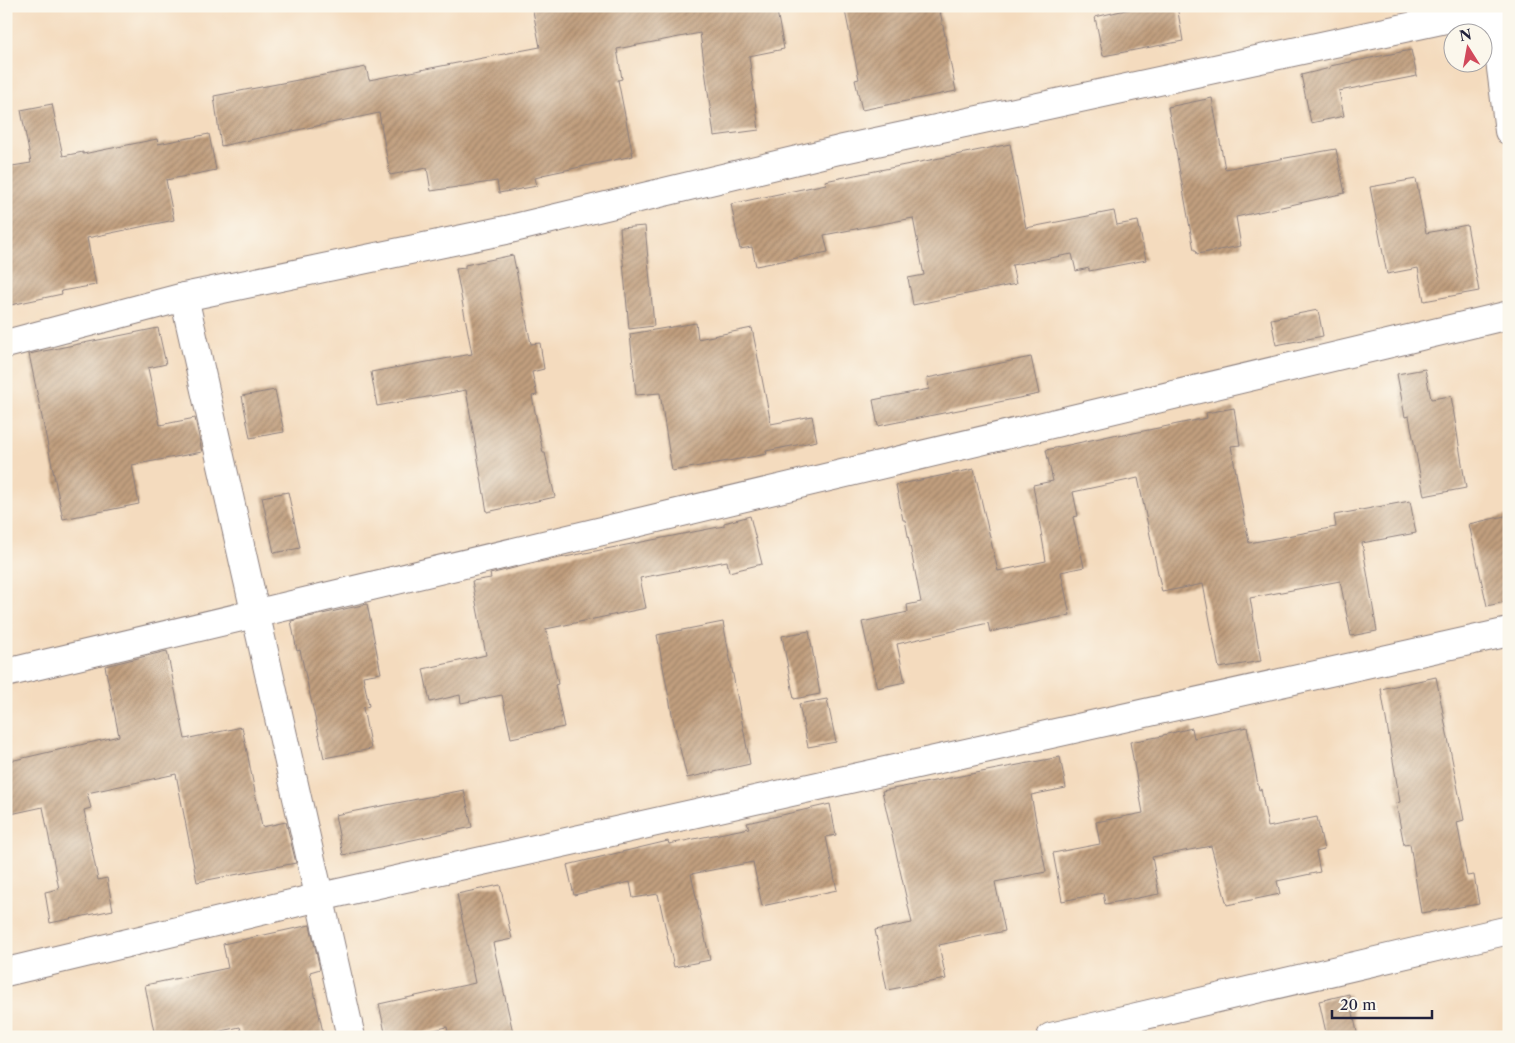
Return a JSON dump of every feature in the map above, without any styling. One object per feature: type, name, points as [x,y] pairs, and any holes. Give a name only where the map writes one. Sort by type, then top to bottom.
[{"type":"street","points":[[6,344],[184,297],[506,230],[839,150],[1498,7],[1509,131]]},
{"type":"street","points":[[184,297],[351,1037]]},
{"type":"street","points":[[6,673],[1509,315]]},
{"type":"street","points":[[6,972],[320,897],[1509,632]]},
{"type":"street","points":[[1051,1037],[1509,930]]},
{"type":"building","points":[[532,6],[776,6],[784,49],[749,56],[759,130],[714,136],[700,33],[617,49],[622,79],[618,80],[633,156],[542,175],[535,178],[537,186],[499,193],[497,181],[431,191],[427,168],[390,175],[379,113],[221,146],[214,96],[366,67],[369,80],[540,47]]},
{"type":"building","points":[[844,6],[902,6],[903,11],[939,6],[956,91],[862,110],[855,80],[859,79]]},
{"type":"building","points":[[1143,6],[1177,6],[1183,41],[1103,56],[1095,17]]},
{"type":"building","points":[[1411,50],[1417,76],[1339,91],[1344,116],[1311,123],[1301,75],[1330,68],[1330,66]]},
{"type":"building","points":[[1212,98],[1225,169],[1336,149],[1345,193],[1236,217],[1241,246],[1197,254],[1196,250],[1194,250],[1168,107]]},
{"type":"building","points":[[52,104],[63,156],[83,152],[83,154],[157,139],[158,144],[209,134],[216,170],[166,180],[174,220],[87,238],[96,285],[61,291],[62,294],[6,306],[6,167],[31,163],[21,110]]},
{"type":"building","points":[[1010,144],[1026,228],[1114,211],[1117,225],[1138,221],[1146,260],[1089,271],[1089,268],[1076,271],[1072,254],[1012,265],[1016,284],[913,305],[908,278],[924,275],[913,218],[824,235],[828,252],[756,266],[752,247],[740,249],[731,204],[826,184],[825,181]]},
{"type":"building","points":[[1416,179],[1426,233],[1467,225],[1479,291],[1424,301],[1418,268],[1387,274],[1370,187]]},
{"type":"building","points":[[645,226],[654,326],[629,329],[620,228]]},
{"type":"building","points":[[513,255],[531,344],[540,343],[544,369],[532,372],[537,395],[532,396],[543,453],[545,453],[555,497],[487,512],[466,390],[377,406],[371,372],[472,354],[456,269],[465,268],[465,265]]},
{"type":"building","points":[[1318,310],[1323,336],[1276,345],[1271,319]]},
{"type":"building","points":[[696,323],[698,339],[752,328],[771,424],[812,416],[817,441],[766,451],[767,454],[672,471],[660,393],[636,395],[630,334]]},
{"type":"building","points":[[158,328],[166,364],[148,368],[160,425],[195,418],[202,452],[132,465],[139,504],[63,519],[29,354]]},
{"type":"building","points":[[1031,357],[1039,394],[878,426],[873,400],[929,389],[927,378]]},
{"type":"building","points":[[1425,369],[1431,399],[1451,396],[1466,488],[1424,496],[1409,416],[1405,417],[1397,374]]},
{"type":"building","points":[[275,390],[284,432],[250,438],[242,396]]},
{"type":"building","points":[[1234,408],[1240,445],[1231,446],[1249,543],[1336,527],[1334,515],[1410,501],[1416,533],[1362,543],[1377,631],[1351,636],[1340,581],[1250,598],[1261,661],[1219,668],[1203,584],[1162,592],[1138,478],[1073,492],[1078,516],[1073,517],[1084,567],[1061,572],[1070,615],[990,632],[988,623],[897,644],[905,682],[877,688],[862,622],[908,612],[907,605],[921,602],[896,485],[974,469],[998,571],[1046,561],[1033,485],[1053,481],[1046,450],[1118,434],[1119,436],[1207,418],[1206,413]]},
{"type":"building","points":[[288,492],[300,548],[274,553],[262,497]]},
{"type":"building","points":[[1509,515],[1509,601],[1487,606],[1469,524]]},
{"type":"building","points":[[750,516],[762,564],[729,572],[727,561],[640,578],[646,608],[546,629],[558,684],[555,685],[564,727],[511,738],[502,695],[461,703],[460,695],[430,702],[423,669],[486,655],[472,581],[491,578],[490,574],[534,563],[724,526],[724,523]]},
{"type":"building","points":[[367,604],[381,673],[363,676],[369,706],[363,708],[371,749],[324,758],[300,650],[297,651],[291,621]]},
{"type":"building","points":[[723,622],[750,764],[687,778],[673,719],[657,635]]},
{"type":"building","points":[[809,631],[820,694],[794,699],[782,636]]},
{"type":"building","points":[[167,651],[185,739],[242,727],[262,827],[286,822],[296,863],[197,882],[176,774],[87,793],[91,808],[84,810],[98,880],[107,878],[113,910],[50,923],[45,892],[59,889],[43,807],[6,815],[6,762],[119,736],[105,666]]},
{"type":"building","points":[[1436,677],[1464,820],[1457,822],[1467,876],[1474,875],[1479,904],[1421,913],[1410,844],[1404,845],[1396,803],[1400,802],[1381,689]]},
{"type":"building","points":[[827,699],[836,742],[808,747],[799,704]]},
{"type":"building","points":[[1247,727],[1268,827],[1317,817],[1324,850],[1316,852],[1320,872],[1277,881],[1280,894],[1227,905],[1211,846],[1152,857],[1159,894],[1105,904],[1103,893],[1062,901],[1053,853],[1100,844],[1096,822],[1143,813],[1130,742],[1192,728],[1194,738]]},
{"type":"building","points":[[1060,757],[1066,788],[1031,795],[1046,872],[995,882],[1005,931],[939,945],[946,979],[887,990],[875,930],[912,923],[882,791]]},
{"type":"building","points":[[464,790],[472,827],[343,855],[335,815]]},
{"type":"building","points":[[830,804],[836,835],[826,837],[837,890],[762,906],[753,862],[691,874],[710,960],[674,967],[658,894],[633,898],[630,882],[574,895],[567,865],[668,841],[669,844],[749,828],[747,823]]},
{"type":"building","points":[[500,885],[512,939],[493,943],[514,1037],[449,1037],[447,1027],[402,1037],[386,1037],[379,1004],[475,983],[457,894]]},
{"type":"building","points":[[310,925],[320,969],[310,972],[324,1037],[243,1037],[240,1027],[192,1037],[155,1037],[145,985],[228,968],[223,944]]},
{"type":"building","points":[[1349,994],[1358,1037],[1327,1037],[1319,1001]]}]
